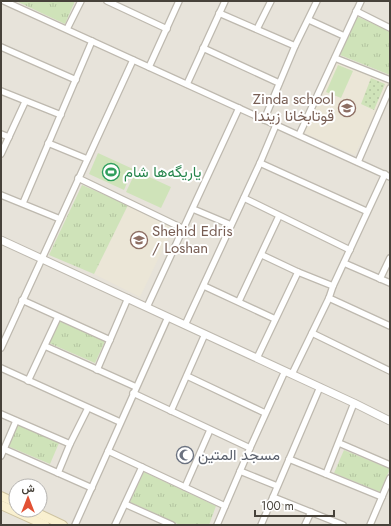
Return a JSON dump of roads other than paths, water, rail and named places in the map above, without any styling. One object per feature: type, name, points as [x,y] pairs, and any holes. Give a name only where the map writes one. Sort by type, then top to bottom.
[{"type":"main road","points":[[45,518],[63,525]]},
{"type":"street","points":[[4,1],[11,2],[66,29],[387,176],[366,211],[329,298],[312,333],[266,413],[217,525]]},
{"type":"street","points":[[66,29],[81,1]]},
{"type":"street","points":[[106,1],[167,29]]},
{"type":"street","points":[[149,67],[178,1]]},
{"type":"street","points":[[187,84],[225,1]]},
{"type":"street","points":[[257,29],[271,1]]},
{"type":"street","points":[[264,120],[295,46],[317,1]]},
{"type":"street","points":[[299,136],[361,1]]},
{"type":"street","points":[[356,11],[390,28]]},
{"type":"street","points":[[219,13],[295,46]]},
{"type":"street","points":[[309,20],[344,36]]},
{"type":"street","points":[[22,204],[92,41]]},
{"type":"street","points":[[1,47],[76,80]]},
{"type":"street","points":[[203,48],[279,83]]},
{"type":"street","points":[[335,58],[390,80]]},
{"type":"street","points":[[1,348],[4,333],[22,300],[133,60]]},
{"type":"street","points":[[358,162],[390,88]]},
{"type":"street","points":[[1,91],[25,102],[61,115]]},
{"type":"street","points":[[1,154],[25,102]]},
{"type":"street","points":[[147,307],[239,108]]},
{"type":"street","points":[[185,325],[276,125]]},
{"type":"street","points":[[1,134],[9,137]]},
{"type":"street","points":[[48,143],[87,159]]},
{"type":"street","points":[[260,163],[366,211]]},
{"type":"street","points":[[78,178],[184,229]]},
{"type":"street","points":[[1,194],[60,219]]},
{"type":"street","points":[[244,198],[350,250]]},
{"type":"street","points":[[193,209],[231,225]]},
{"type":"street","points":[[238,301],[279,216]]},
{"type":"street","points":[[1,240],[320,387],[390,421]]},
{"type":"street","points":[[262,254],[298,272],[333,286]]},
{"type":"street","points":[[380,279],[390,258]]},
{"type":"street","points":[[344,263],[390,284]]},
{"type":"street","points":[[257,358],[298,272]]},
{"type":"street","points":[[204,286],[275,320]]},
{"type":"street","points":[[97,370],[128,298]]},
{"type":"street","points":[[329,298],[390,326]]},
{"type":"street","points":[[22,300],[110,340]]},
{"type":"street","points":[[28,381],[58,317]]},
{"type":"street","points":[[75,525],[168,317]]},
{"type":"street","points":[[312,333],[390,371]]},
{"type":"street","points":[[171,411],[205,334]]},
{"type":"street","points":[[45,346],[136,387]]},
{"type":"street","points":[[1,368],[120,422]]},
{"type":"street","points":[[187,376],[266,413]]},
{"type":"street","points":[[260,525],[320,387]]},
{"type":"street","points":[[133,393],[250,448]]},
{"type":"street","points":[[326,474],[354,403]]},
{"type":"street","points":[[58,473],[70,444],[88,408]]},
{"type":"street","points":[[1,414],[70,444]]},
{"type":"street","points":[[1,456],[16,421]]},
{"type":"street","points":[[184,487],[210,430]]},
{"type":"street","points":[[339,443],[390,465]]},
{"type":"street","points":[[4,449],[92,488]]},
{"type":"street","points":[[108,451],[225,506]]},
{"type":"street","points":[[289,459],[382,497]]},
{"type":"street","points":[[115,525],[142,467]]},
{"type":"street","points":[[240,471],[277,486]]},
{"type":"street","points":[[370,525],[390,478]]},
{"type":"street","points":[[273,497],[343,525]]},
{"type":"street","points":[[125,504],[172,525]]},
{"type":"street","points":[[306,525],[311,512]]},
{"type":"place","name":"Zinda school قوتابخانا زیندا","points":[[347,108]]},
{"type":"place","name":"ياريگه‌ها شام","points":[[111,172]]},
{"type":"place","name":"Shehid Edris / Loshan","points":[[139,240]]},
{"type":"place","name":"مسجد المتين","points":[[185,455]]}]
